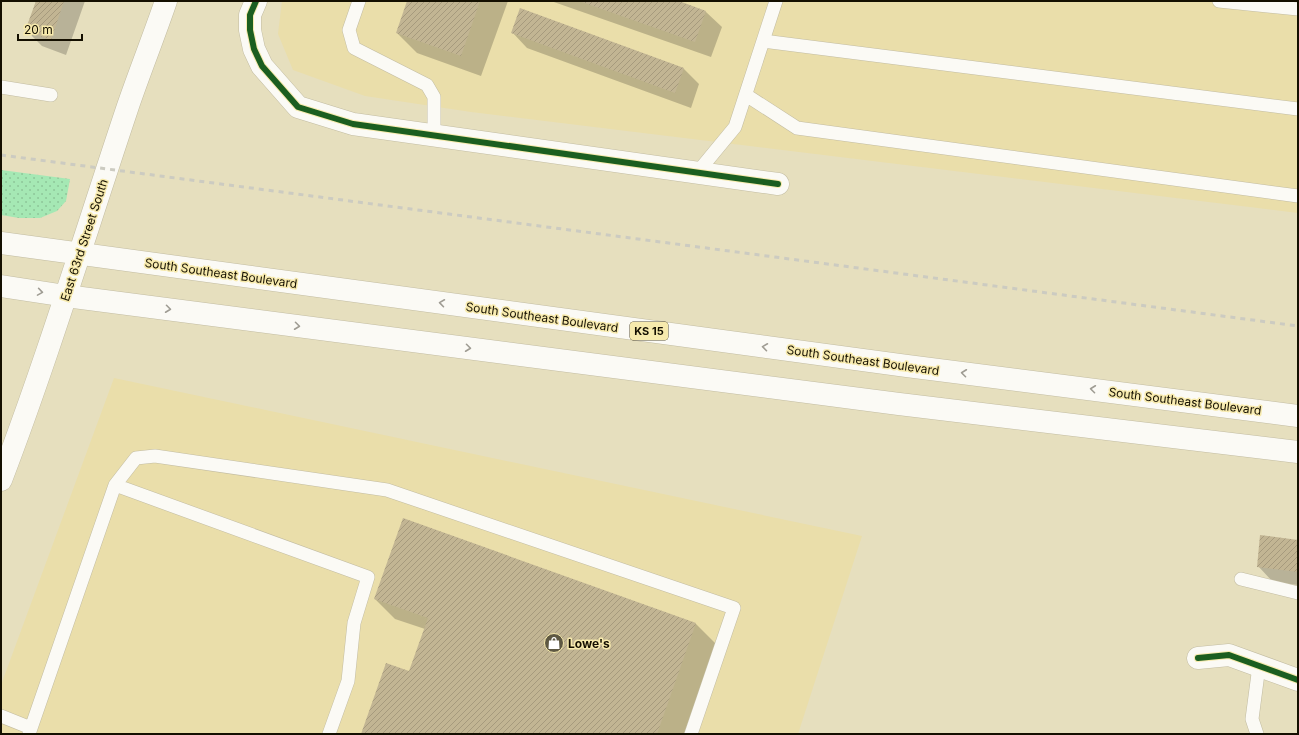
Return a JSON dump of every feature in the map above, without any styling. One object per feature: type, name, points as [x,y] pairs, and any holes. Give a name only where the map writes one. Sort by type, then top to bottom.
[{"type":"main road","name":"East 63rd Street South","points":[[1,480],[18,436],[129,104],[166,1]]},
{"type":"main road","points":[[256,1],[250,15],[250,30],[254,49],[262,66],[298,107],[353,124],[778,184]]},
{"type":"main road","name":"South Southeast Boulevard","points":[[1,243],[899,365],[1298,416]]},
{"type":"main road","points":[[1,286],[66,296],[907,405],[1298,452]]},
{"type":"main road","points":[[1198,658],[1229,655],[1298,680]]},
{"type":"lane","points":[[359,1],[348,30],[354,48],[427,85],[434,97],[434,136]]},
{"type":"lane","points":[[697,173],[735,127],[776,1]]},
{"type":"lane","points":[[1219,1],[1298,10]]},
{"type":"lane","points":[[763,41],[1298,108]]},
{"type":"lane","points":[[1,88],[51,95]]},
{"type":"lane","points":[[746,95],[797,128],[1298,196]]},
{"type":"lane","points":[[1,716],[30,731],[115,485],[136,458],[155,456],[387,490],[734,608],[691,734]]},
{"type":"lane","points":[[115,485],[368,577],[354,623],[348,681],[328,734]]},
{"type":"lane","points":[[1241,579],[1298,593]]},
{"type":"lane","points":[[1257,734],[1252,719],[1259,666]]},
{"type":"shaded area","points":[[282,1],[1298,1],[1298,213],[471,112],[365,96],[293,70],[278,34]]},
{"type":"shaded area","points":[[114,378],[862,536],[798,734],[1,734],[1,685]]},
{"type":"green space","points":[[1,170],[70,179],[66,201],[57,211],[40,218],[19,218],[1,215]]},
{"type":"building","points":[[36,1],[64,1],[51,40],[25,31]]},
{"type":"building","points":[[407,1],[480,1],[461,56],[396,33]]},
{"type":"building","points":[[579,1],[679,1],[706,11],[695,42]]},
{"type":"building","points":[[520,8],[684,68],[675,93],[511,33]]},
{"type":"building","name":"Lowe's","points":[[403,518],[696,623],[657,734],[361,734],[386,663],[409,671],[428,618],[374,599]]},
{"type":"building","points":[[1260,535],[1298,540],[1298,572],[1257,567]]},
{"type":"railway","points":[[1,155],[1298,326]]},
{"type":"cycle path","points":[[256,1],[250,15],[250,30],[254,49],[262,66],[298,107],[353,124],[778,184]]},
{"type":"cycle path","points":[[1198,658],[1229,655],[1298,680]]},
{"type":"place","name":"Lowe's","points":[[554,643]]}]
